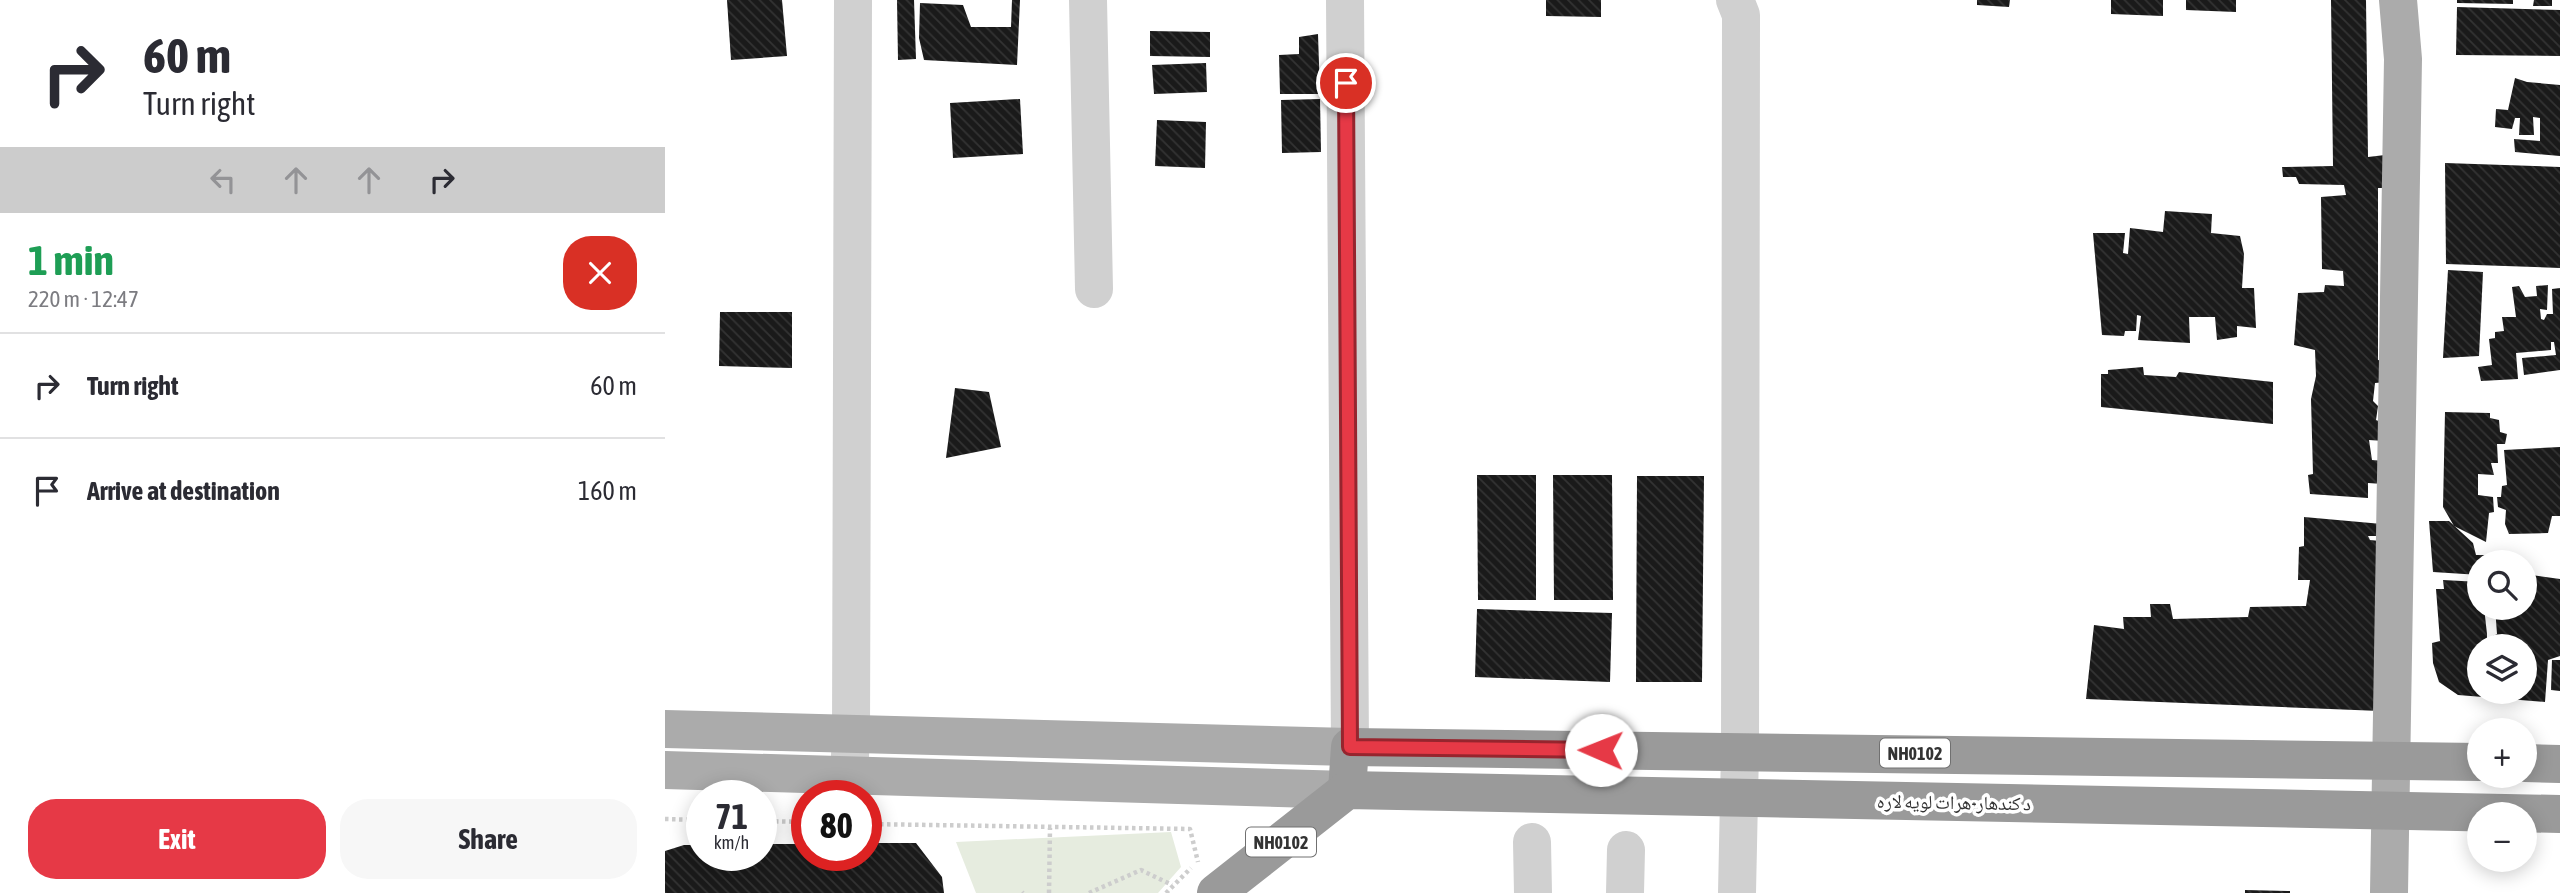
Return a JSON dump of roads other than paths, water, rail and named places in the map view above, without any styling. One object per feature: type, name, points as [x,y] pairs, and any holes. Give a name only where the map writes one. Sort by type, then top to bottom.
[{"type":"highway","name":"NH0102","points":[[1350,747],[2467,762]]},
{"type":"highway","points":[[1347,790],[1350,747]]},
{"type":"highway","points":[[2537,763],[2560,764]]},
{"type":"highway","name":"NH0102","points":[[1216,893],[1347,790]]},
{"type":"highway","name":"د کندهار-هرات لويه لاره","points":[[1347,790],[2560,814]]},
{"type":"main road","points":[[2389,893],[2403,59],[2398,0]]},
{"type":"main road","points":[[665,729],[1350,747]]},
{"type":"main road","points":[[665,770],[1347,790]]},
{"type":"street","points":[[849,777],[853,0]]},
{"type":"street","points":[[1088,0],[1094,289]]},
{"type":"street","points":[[1345,0],[1350,747]]},
{"type":"street","points":[[1735,0],[1741,15],[1740,751],[1737,893]]},
{"type":"street","points":[[1532,842],[1533,893]]},
{"type":"street","points":[[1625,893],[1626,850]]}]
